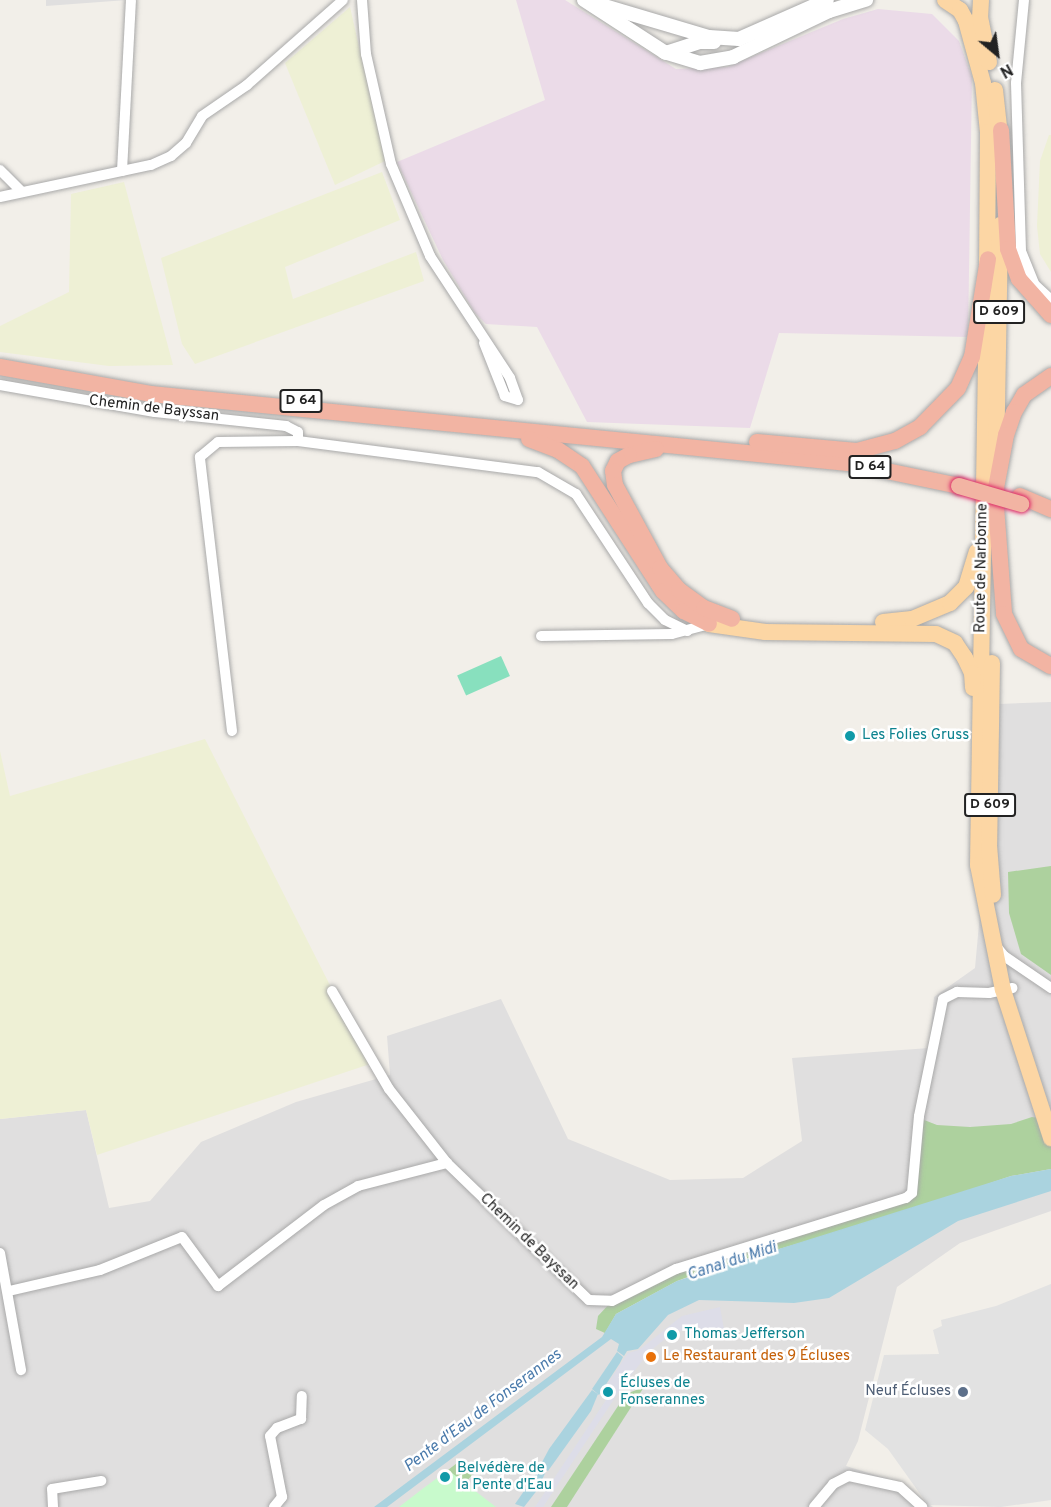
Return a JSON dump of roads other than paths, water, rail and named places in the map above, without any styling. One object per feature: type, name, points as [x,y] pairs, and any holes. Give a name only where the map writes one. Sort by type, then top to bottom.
[{"type":"highway","points":[[1000,130],[1008,249],[1019,279],[1051,315]]},
{"type":"highway","points":[[734,442],[857,451],[895,441],[920,427],[958,388],[972,357],[988,259]]},
{"type":"highway","name":"D 64","points":[[0,367],[151,394],[410,421],[780,455],[959,482]]},
{"type":"highway","points":[[1051,376],[1024,395],[1014,412],[1006,435],[996,493],[1004,614],[1021,649],[1051,666]]},
{"type":"highway","name":"D 64","points":[[82,381],[566,429],[734,442],[884,463],[1051,509]]},
{"type":"highway","points":[[410,421],[510,435],[558,450],[592,478],[663,591],[684,610],[706,616],[732,619]]},
{"type":"highway","points":[[706,616],[660,568],[615,486],[613,471],[618,461],[648,449],[780,455]]},
{"type":"highway","points":[[1021,500],[1051,502]]},
{"type":"highway","name":"D 64","points":[[1021,500],[1051,514]]},
{"type":"main road","points":[[945,0],[971,0]]},
{"type":"main road","name":"Route de Narbonne","points":[[945,0],[960,10],[966,21],[983,83],[988,132],[984,519],[977,773],[978,865],[990,939],[1051,1110]]},
{"type":"main road","name":"Route de Narbonne","points":[[981,0],[980,17],[1000,130],[989,845],[992,891],[1004,956],[1007,989],[1051,1138]]},
{"type":"main road","points":[[732,619],[762,623],[878,622],[930,614],[950,603],[966,587],[984,519]]},
{"type":"main road","points":[[706,616],[765,632],[909,632],[936,634],[955,644],[972,673],[977,773]]},
{"type":"street","points":[[122,171],[131,0]]},
{"type":"street","points":[[0,196],[20,190],[122,171],[171,156],[186,143],[202,116],[247,85],[343,0]]},
{"type":"street","points":[[362,0],[366,54],[391,164],[430,256],[484,343],[510,378],[518,400],[505,396],[484,343]]},
{"type":"street","points":[[584,0],[709,37],[739,39]]},
{"type":"street","points":[[584,0],[666,53],[700,63],[733,57],[829,11],[866,0]]},
{"type":"street","points":[[666,53],[699,42],[730,43],[827,0]]},
{"type":"street","points":[[1024,0],[1016,83],[1021,251],[1035,285],[1051,300]]},
{"type":"street","points":[[0,170],[20,190]]},
{"type":"street","name":"Chemin de Bayssan","points":[[0,385],[155,411],[285,426],[298,432],[298,441]]},
{"type":"street","points":[[232,730],[200,457],[218,442],[298,441],[514,467],[558,481],[590,513],[648,603],[665,620],[688,631]]},
{"type":"street","points":[[541,636],[619,637],[688,631],[706,616]]},
{"type":"street","points":[[990,939],[1004,956],[1051,988]]},
{"type":"street","name":"Chemin de Bayssan","points":[[332,991],[389,1089],[447,1163],[589,1300],[622,1299],[676,1269],[906,1198],[912,1193],[919,1116],[940,1006],[950,994],[957,992],[1007,989]]},
{"type":"street","points":[[9,1291],[100,1270],[182,1237],[218,1286],[324,1204],[358,1186],[447,1163]]},
{"type":"street","points":[[0,1253],[9,1291],[5,1321],[21,1370]]},
{"type":"street","points":[[274,1507],[282,1497],[270,1436],[278,1428],[301,1419],[302,1396]]},
{"type":"street","points":[[814,1507],[833,1484],[849,1476],[900,1487],[922,1507]]},
{"type":"street","points":[[53,1507],[52,1489],[101,1481]]},
{"type":"water","points":[[1051,1169],[1051,1191],[958,1221],[829,1298],[794,1303],[699,1300],[668,1315],[638,1349],[627,1351],[624,1356],[617,1351],[619,1344],[611,1339],[387,1507],[374,1507],[602,1337],[616,1314],[677,1281],[1011,1176]]},
{"type":"water","points":[[617,1352],[623,1357],[599,1395],[592,1389]]},
{"type":"water","points":[[592,1390],[598,1394],[591,1411],[548,1471],[540,1466],[549,1449]]},
{"type":"water","points":[[540,1468],[546,1471],[538,1489],[524,1507],[515,1504]]},
{"type":"place","name":"Les Folies Gruss","points":[[850,736]]},
{"type":"place","name":"Thomas Jefferson","points":[[672,1335]]},
{"type":"place","name":"Le Restaurant des 9 Écluses","points":[[651,1357]]},
{"type":"place","name":"Écluses de Fonserannes","points":[[608,1392]]},
{"type":"place","name":"Neuf Écluses","points":[[963,1392]]},
{"type":"place","name":"Belvédère de la Pente d'Eau","points":[[445,1477]]},
{"type":"water label","name":"Canal du Midi","points":[[732,1262]]},
{"type":"water label","name":"Pente d'Eau de Fonserannes","points":[[483,1411]]}]
